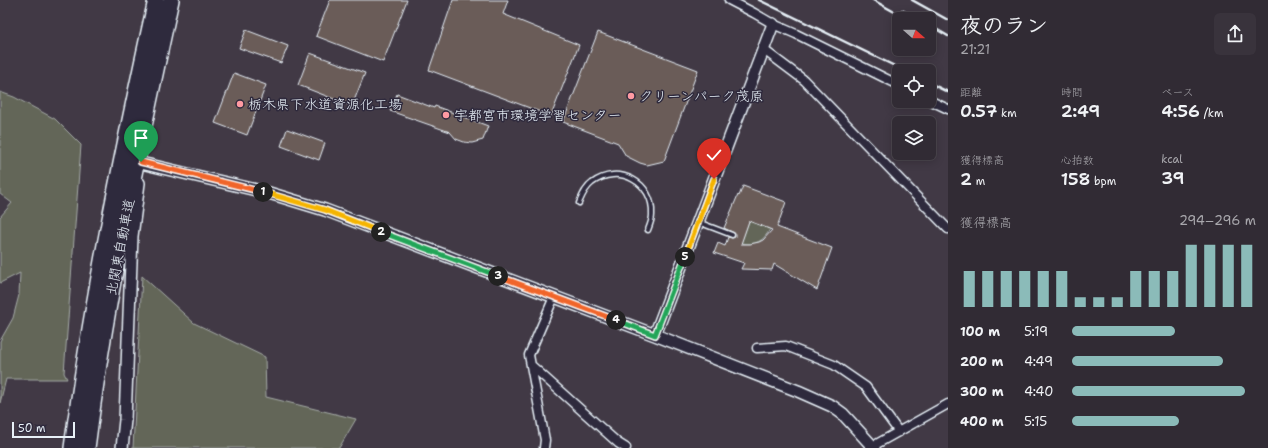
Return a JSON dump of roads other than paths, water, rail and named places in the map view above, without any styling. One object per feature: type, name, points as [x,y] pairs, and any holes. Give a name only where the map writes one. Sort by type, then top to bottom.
[{"type":"highway","name":"北関東自動車道","points":[[87,448],[83,420],[98,280],[156,0]]},
{"type":"highway","name":"北関東自動車道","points":[[72,448],[83,420],[113,283],[171,0]]},
{"type":"street","points":[[122,448],[125,420],[132,236],[141,162],[176,0]]},
{"type":"street","points":[[729,0],[773,24],[892,82]]},
{"type":"street","points":[[655,335],[773,24]]},
{"type":"street","points":[[764,50],[804,80],[948,229]]},
{"type":"street","points":[[936,103],[948,109]]},
{"type":"street","points":[[141,162],[269,193],[325,210],[655,335],[798,391],[832,406],[843,414],[873,447],[948,404]]},
{"type":"street","points":[[544,448],[545,440],[530,355],[554,297]]},
{"type":"street","points":[[756,348],[786,346],[834,365],[866,387],[899,432]]},
{"type":"street","points":[[532,366],[618,443],[626,448]]},
{"type":"lane","points":[[579,203],[586,188],[598,179],[613,175],[629,177],[643,187],[650,202],[652,216],[648,230]]},
{"type":"lane","points":[[698,222],[732,234]]},
{"type":"railway","points":[[759,0],[892,65]]},
{"type":"railway","points":[[873,0],[894,12]]},
{"type":"railway","points":[[912,0],[948,20]]},
{"type":"railway","points":[[902,10],[906,12]]},
{"type":"railway","points":[[936,29],[948,36]]},
{"type":"railway","points":[[936,86],[948,92]]},
{"type":"place","name":"クリーンパーク茂原","points":[[631,96]]},
{"type":"place","name":"栃木県下水道資源化工場","points":[[240,104]]},
{"type":"place","name":"宇都宮市環境学習センター","points":[[446,115]]}]
